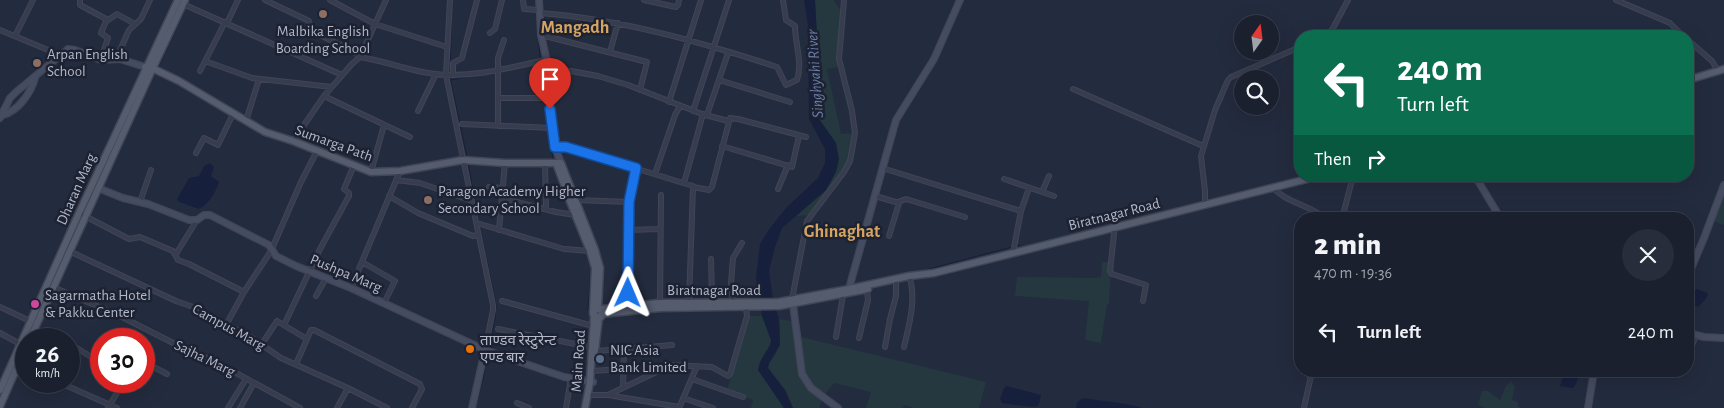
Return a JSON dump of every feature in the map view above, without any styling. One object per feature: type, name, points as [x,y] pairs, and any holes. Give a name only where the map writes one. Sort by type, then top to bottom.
[{"type":"main road","name":"Dharan Marg","points":[[28,328],[182,1]]},
{"type":"main road","name":"Dharan Marg","points":[[35,328],[69,251],[82,214],[98,188],[149,68]]},
{"type":"main road","name":"Sumarga Path","points":[[149,68],[179,81],[233,114],[276,136],[371,172],[400,171],[463,160],[506,163],[558,163]]},
{"type":"main road","points":[[1694,78],[1721,70]]},
{"type":"main road","points":[[558,163],[593,251],[598,312]]},
{"type":"main road","points":[[558,163],[575,215],[593,251]]},
{"type":"main road","name":"Biratnagar Road","points":[[847,293],[1296,182]]},
{"type":"main road","name":"Biratnagar Road","points":[[598,312],[660,302],[779,304],[867,290],[911,277]]},
{"type":"main road","name":"Biratnagar Road","points":[[598,312],[660,308],[746,308],[755,305]]},
{"type":"main road","name":"Main Road","points":[[587,408],[592,382],[593,326],[598,312]]},
{"type":"main road","name":"Main Road","points":[[593,349],[598,312]]},
{"type":"main road","name":"Dharan Marg","points":[[0,390],[3,376],[15,358]]},
{"type":"main road","name":"Dharan Marg","points":[[0,406],[15,374]]},
{"type":"main road","name":"Main Road","points":[[587,408],[592,382]]},
{"type":"street","points":[[15,36],[33,0]]},
{"type":"street","points":[[80,0],[80,5],[106,19],[110,20],[117,14],[135,24]]},
{"type":"street","points":[[116,57],[128,30],[141,19],[150,0]]},
{"type":"street","points":[[200,71],[238,0]]},
{"type":"street","points":[[265,0],[310,21],[312,31],[354,52],[360,57],[436,74],[453,75],[498,70],[545,60]]},
{"type":"street","points":[[330,0],[375,24],[447,47]]},
{"type":"street","points":[[293,141],[324,96],[360,57],[386,0]]},
{"type":"street","points":[[450,0],[446,75],[493,310],[472,408]]},
{"type":"street","points":[[453,75],[453,63],[462,58],[477,0]]},
{"type":"street","points":[[490,33],[495,29],[502,0]]},
{"type":"street","points":[[523,0],[524,9],[618,22],[777,67],[785,85],[797,80],[800,66],[795,39],[795,26],[785,18],[783,0]]},
{"type":"street","points":[[539,0],[540,35],[550,75],[550,109],[558,163]]},
{"type":"street","points":[[646,0],[676,7],[679,0]]},
{"type":"street","points":[[669,102],[701,0]]},
{"type":"street","points":[[694,111],[729,0]]},
{"type":"street","points":[[838,408],[811,388],[804,380],[793,302],[807,221],[844,172],[850,161],[854,145],[855,134],[852,111],[839,58],[840,28],[844,0]]},
{"type":"street","points":[[836,337],[896,120],[934,59],[960,0]]},
{"type":"street","points":[[1332,30],[1348,0]]},
{"type":"street","points":[[1616,0],[1670,23],[1678,30]]},
{"type":"street","points":[[182,1],[342,75]]},
{"type":"street","points":[[106,19],[101,33],[108,38],[104,50],[116,57],[149,68]]},
{"type":"street","points":[[610,52],[618,22]]},
{"type":"street","points":[[0,30],[60,55]]},
{"type":"street","points":[[540,35],[647,62],[640,90]]},
{"type":"street","points":[[498,126],[498,58],[504,40]]},
{"type":"street","points":[[1694,45],[1721,70]]},
{"type":"street","points":[[1,116],[16,92],[35,78],[66,50],[72,49],[101,60],[116,57]]},
{"type":"street","points":[[1205,204],[1201,164],[1203,146],[1215,110],[1228,80],[1294,50]]},
{"type":"street","points":[[684,183],[705,115],[728,53]]},
{"type":"street","points":[[206,61],[259,79],[332,87]]},
{"type":"street","points":[[550,75],[571,71],[598,76],[705,115],[728,121],[733,118],[738,119],[806,137]]},
{"type":"street","points":[[418,111],[436,74]]},
{"type":"street","points":[[1,116],[9,113],[24,99],[30,91],[35,78]]},
{"type":"street","points":[[246,121],[259,79]]},
{"type":"street","points":[[719,80],[790,102]]},
{"type":"street","points":[[1073,89],[1203,146]]},
{"type":"street","points":[[324,96],[410,137]]},
{"type":"street","points":[[498,98],[543,98]]},
{"type":"street","points":[[654,174],[680,106]]},
{"type":"street","points":[[196,153],[204,138],[218,145],[233,114]]},
{"type":"street","points":[[555,147],[566,147],[708,190],[711,189],[728,121]]},
{"type":"street","points":[[462,124],[552,128]]},
{"type":"street","points":[[371,172],[384,125]]},
{"type":"street","points":[[722,146],[792,167],[799,136]]},
{"type":"street","points":[[226,325],[244,292],[271,251],[301,182],[317,151]]},
{"type":"street","points":[[499,230],[506,163]]},
{"type":"street","points":[[545,163],[546,209]]},
{"type":"street","points":[[284,325],[311,272],[320,249],[349,196],[349,193],[344,189],[354,165]]},
{"type":"street","points":[[778,189],[788,165]]},
{"type":"street","points":[[628,306],[629,202],[636,168]]},
{"type":"street","points":[[882,168],[1021,211]]},
{"type":"street","points":[[140,202],[151,170]]},
{"type":"street","points":[[351,288],[400,171]]},
{"type":"street","points":[[1042,192],[1049,176]]},
{"type":"street","points":[[1004,179],[1054,196]]},
{"type":"street","points":[[396,180],[420,183],[472,201]]},
{"type":"street","points":[[1344,212],[1351,182]]},
{"type":"street","points":[[1479,182],[1497,212]]},
{"type":"street","points":[[1694,262],[1724,185]]},
{"type":"street","points":[[488,187],[503,188]]},
{"type":"street","points":[[690,302],[693,187]]},
{"type":"street","name":"Pushpa Marg","points":[[98,188],[189,220],[197,220],[204,215],[210,215],[269,245],[271,251],[276,256],[351,288],[485,350],[571,378],[592,382]]},
{"type":"street","points":[[1013,253],[1021,211],[1029,188]]},
{"type":"street","points":[[1273,188],[1286,198],[1317,212]]},
{"type":"street","points":[[660,302],[661,195]]},
{"type":"street","points":[[390,196],[418,213],[473,236],[478,232]]},
{"type":"street","points":[[874,196],[898,202],[906,199],[965,217]]},
{"type":"street","points":[[502,198],[575,215]]},
{"type":"street","points":[[574,200],[629,202]]},
{"type":"street","points":[[889,236],[898,202]]},
{"type":"street","points":[[82,214],[129,239],[140,237],[173,251],[178,260],[244,292]]},
{"type":"street","points":[[176,254],[197,220]]},
{"type":"street","points":[[477,223],[564,249],[593,251]]},
{"type":"street","points":[[1113,228],[1110,271],[1112,274],[1146,285],[1143,302]]},
{"type":"street","points":[[629,230],[660,229]]},
{"type":"street","points":[[733,302],[731,283],[733,258],[742,243]]},
{"type":"street","name":"Campus Marg","points":[[69,251],[176,301],[196,308],[226,325],[245,333],[277,356],[387,408]]},
{"type":"street","points":[[711,259],[712,302]]},
{"type":"street","points":[[362,262],[395,281],[384,303]]},
{"type":"street","points":[[904,347],[911,305],[911,277]]},
{"type":"street","points":[[316,296],[326,278]]},
{"type":"street","points":[[885,348],[896,296],[896,282]]},
{"type":"street","name":"Sajha Marg","points":[[53,287],[218,362],[300,408]]},
{"type":"street","points":[[858,338],[868,300],[867,290]]},
{"type":"street","points":[[502,301],[593,326]]},
{"type":"street","points":[[0,307],[30,321]]},
{"type":"street","points":[[608,396],[622,387],[671,366],[712,367],[726,375],[730,374],[747,316],[746,308]]},
{"type":"street","points":[[262,344],[276,321],[307,339]]},
{"type":"street","points":[[498,329],[593,349],[624,349],[672,345]]},
{"type":"street","points":[[296,364],[311,330],[314,330],[420,384],[422,389],[412,408]]},
{"type":"street","points":[[0,333],[15,341]]},
{"type":"street","points":[[1694,340],[1696,336],[1716,339],[1724,338]]},
{"type":"street","points":[[622,387],[624,349]]},
{"type":"street","points":[[591,395],[679,408],[698,366]]},
{"type":"street","points":[[155,368],[167,374]]},
{"type":"street","points":[[592,371],[623,369]]},
{"type":"street","points":[[1304,408],[1311,377]]},
{"type":"street","points":[[1588,408],[1593,377]]},
{"type":"street","points":[[566,408],[571,378]]},
{"type":"street","points":[[692,378],[743,397]]},
{"type":"street","points":[[228,408],[246,379]]},
{"type":"street","points":[[240,408],[254,383]]},
{"type":"street","points":[[337,408],[348,388]]},
{"type":"street","points":[[80,392],[117,408]]},
{"type":"street","points":[[109,406],[117,393]]},
{"type":"street","points":[[683,398],[713,408]]},
{"type":"street","points":[[518,403],[529,408]]},
{"type":"shaded area","points":[[815,0],[834,0],[843,15],[840,67],[827,69],[841,134],[855,133],[850,161],[810,215],[796,216],[826,190],[836,143],[819,119],[819,73]]},
{"type":"shaded area","points":[[1724,194],[1724,225],[1713,221]]},
{"type":"shaded area","points":[[1102,262],[1110,262],[1110,278],[1109,304],[1107,304],[1101,343],[1085,340],[1089,301],[1015,296],[1017,277],[1101,277]]},
{"type":"shaded area","points":[[747,316],[762,316],[771,345],[760,362],[758,370],[784,408],[751,408],[753,400],[727,391]]},
{"type":"shaded area","points":[[779,319],[796,322],[797,336],[986,382],[979,408],[914,408],[904,405],[903,408],[866,408],[871,392],[834,383],[823,397],[819,408],[793,408],[785,390],[768,368],[779,345]]},
{"type":"shaded area","points":[[1511,381],[1515,386],[1512,400],[1518,402],[1518,407],[1523,408],[1485,408],[1478,405],[1482,391],[1488,391],[1500,400],[1506,386]]},
{"type":"water","name":"Singhyahi River","points":[[804,0],[815,0],[819,73],[819,119],[836,143],[839,159],[836,172],[826,190],[782,228],[769,271],[773,299],[779,319],[780,345],[768,368],[785,390],[793,408],[784,408],[758,370],[771,340],[762,316],[756,278],[760,244],[787,207],[818,178],[825,163],[825,149],[809,119],[808,26]]},
{"type":"water","points":[[210,163],[214,167],[211,176],[219,182],[214,194],[199,209],[179,202],[177,199],[189,178],[199,176],[204,166]]},
{"type":"water","points":[[1697,289],[1708,295],[1698,307],[1694,306],[1695,290]]},
{"type":"water","points":[[1563,377],[1578,378],[1573,388],[1560,386]]},
{"type":"water","points":[[1007,386],[1041,395],[1039,405],[1032,407],[1002,403],[1000,399],[1004,388]]},
{"type":"water","points":[[1085,398],[1128,404],[1142,408],[1076,408],[1077,403]]},
{"type":"waterway","points":[[450,74],[452,0]]},
{"type":"waterway","points":[[536,0],[536,7]]},
{"type":"waterway","points":[[158,68],[186,8]]},
{"type":"waterway","points":[[536,14],[540,57]]},
{"type":"waterway","points":[[542,68],[546,92],[546,114]]},
{"type":"waterway","points":[[150,83],[154,75]]},
{"type":"waterway","points":[[450,77],[467,157]]},
{"type":"waterway","points":[[451,80],[467,77]]},
{"type":"waterway","points":[[113,165],[140,105]]},
{"type":"waterway","points":[[550,139],[553,160]]},
{"type":"waterway","points":[[468,163],[479,222]]},
{"type":"waterway","points":[[564,189],[567,197]]},
{"type":"waterway","points":[[480,227],[496,305],[489,348]]},
{"type":"waterway","points":[[1017,246],[1021,245]]},
{"type":"waterway","points":[[914,273],[1012,247]]},
{"type":"waterway","points":[[588,310],[591,266]]},
{"type":"waterway","points":[[475,408],[487,355]]},
{"type":"place","name":"Malbika English Boarding School","points":[[323,14]]},
{"type":"place","name":"Arpan English School","points":[[37,63]]},
{"type":"place","name":"Paragon Academy Higher Secondary School","points":[[428,200]]},
{"type":"place","name":"Sagarmatha Hotel & Pakku Center","points":[[35,304]]},
{"type":"place","name":"ताण्डव रेस्टुरेन्ट एण्ड बार","points":[[470,349]]},
{"type":"place","name":"NIC Asia Bank Limited","points":[[600,359]]},
{"type":"district","name":"Mangadh","points":[[575,27]]},
{"type":"district","name":"Ghinaghat","points":[[842,231]]},
{"type":"route","points":[[550,109],[555,147],[566,147],[636,168],[629,202],[628,293]]}]
